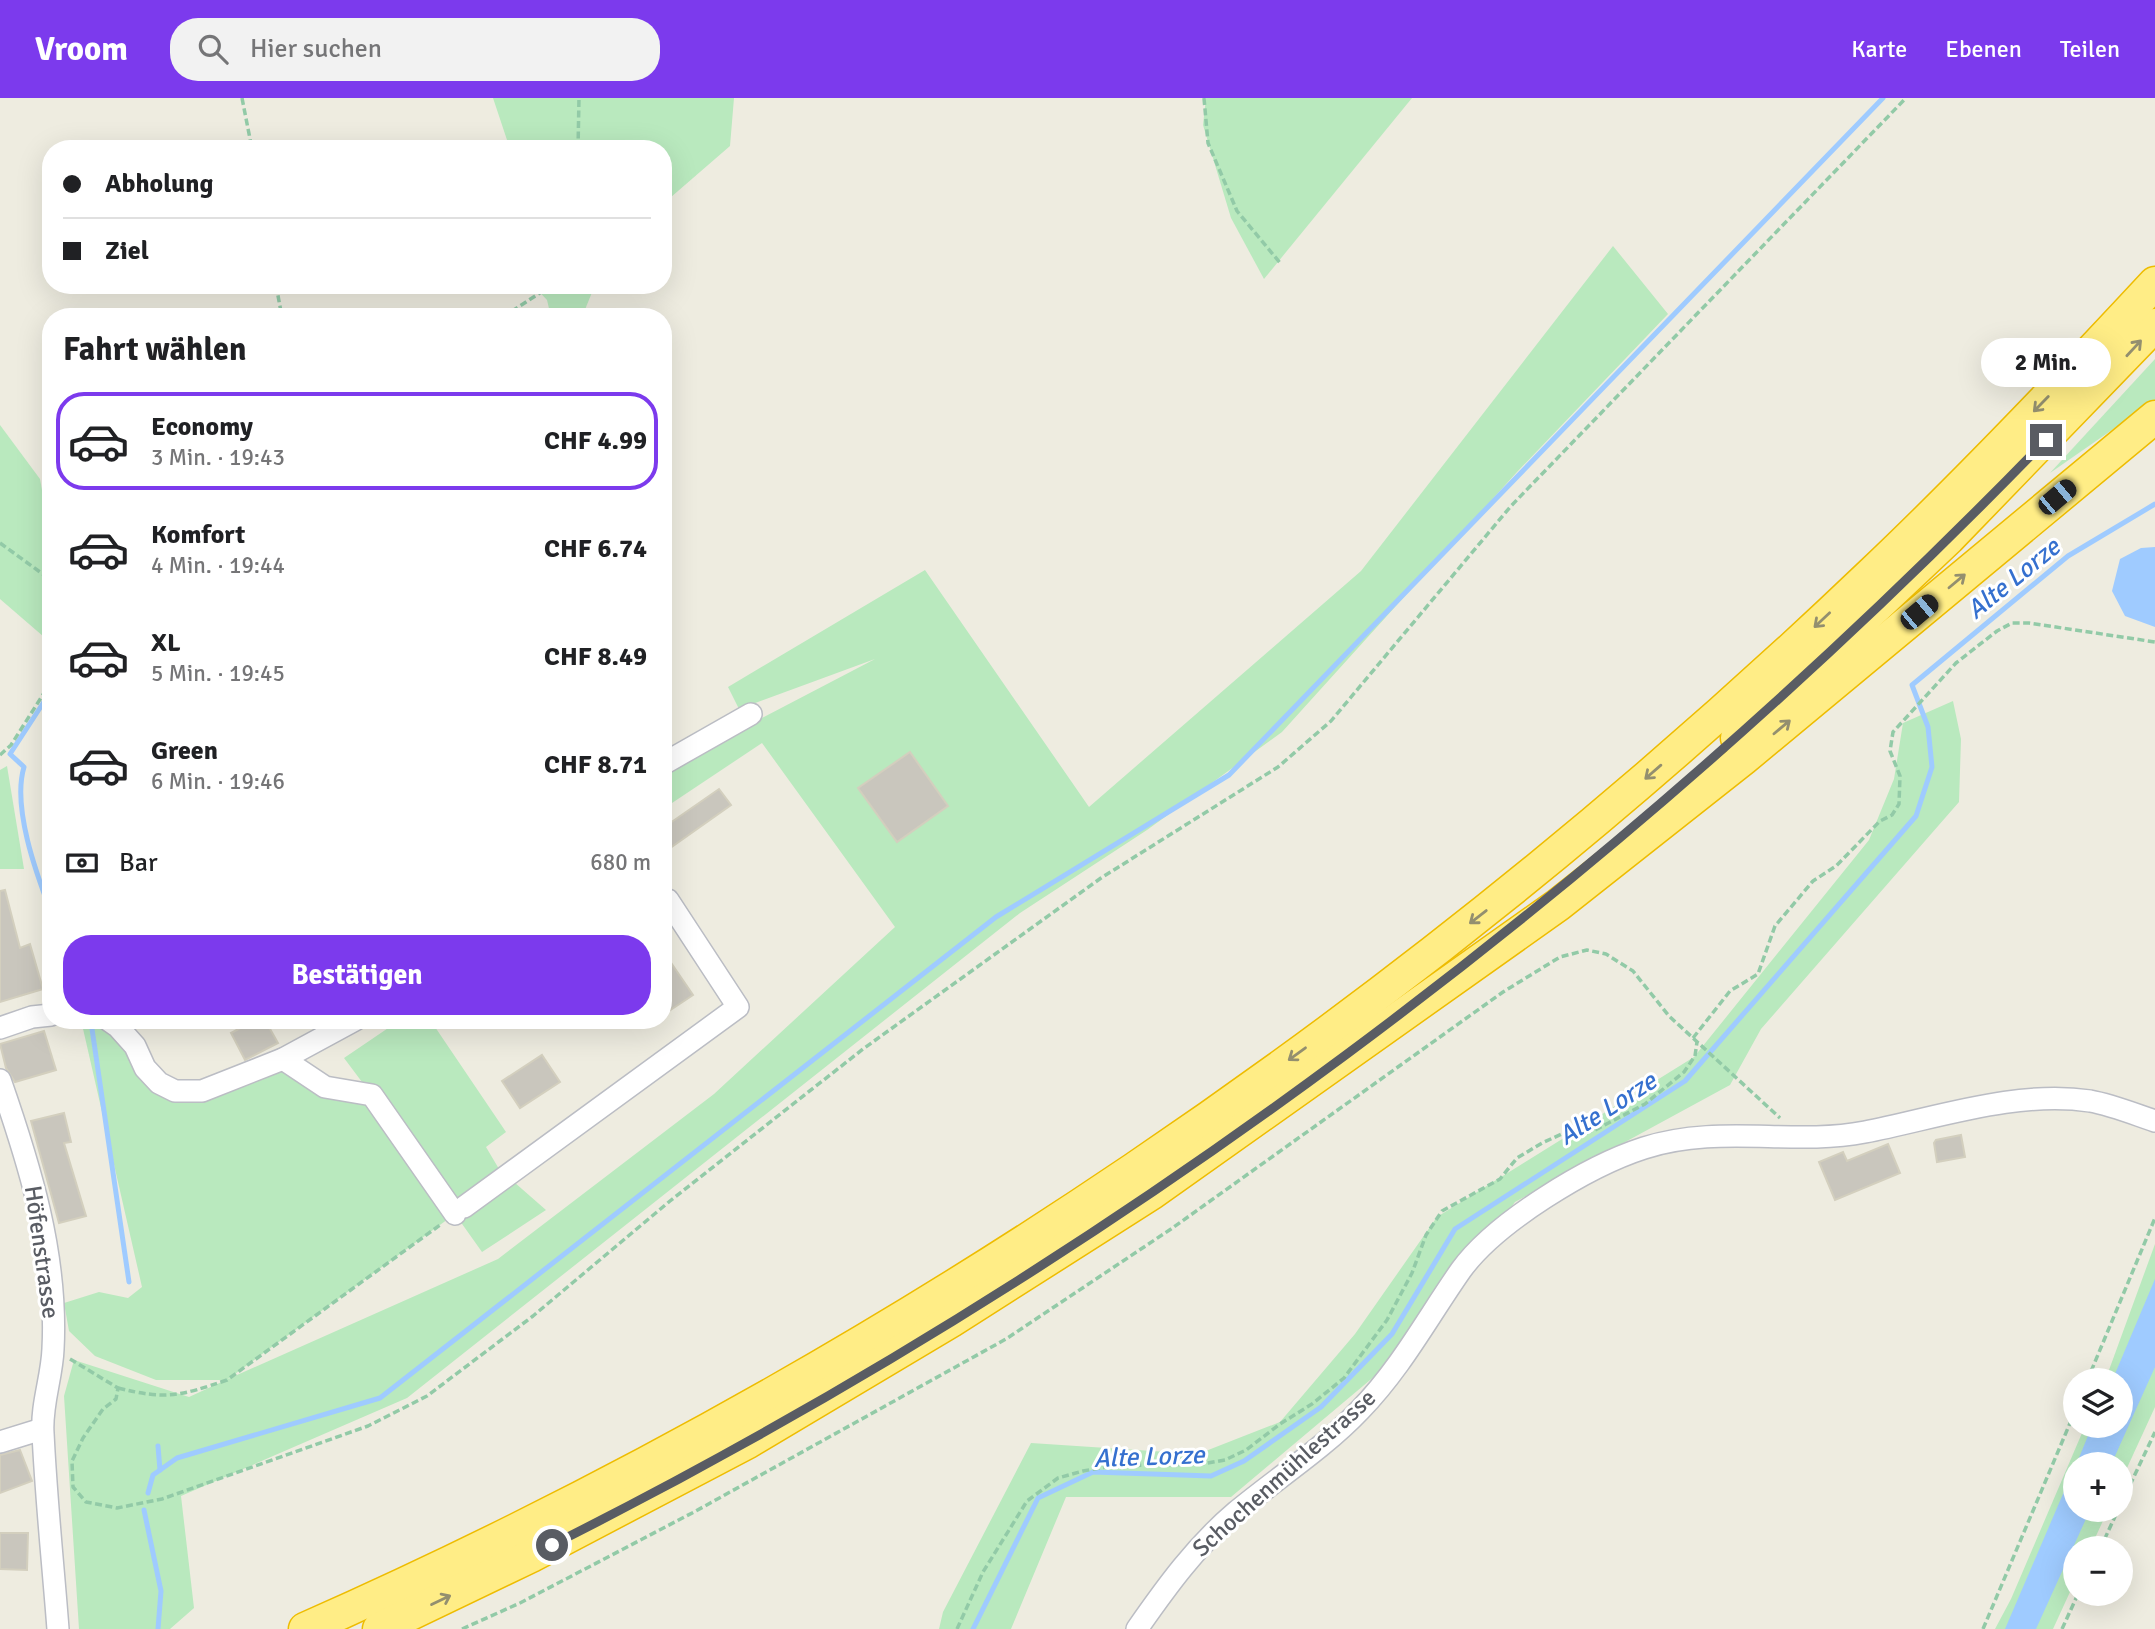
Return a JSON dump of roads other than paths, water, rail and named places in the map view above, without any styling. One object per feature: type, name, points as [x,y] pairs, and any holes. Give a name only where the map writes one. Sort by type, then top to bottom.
[{"type":"highway","points":[[305,1629],[588,1493],[840,1354],[1085,1202],[1314,1042],[1533,873],[1775,664],[1959,488],[2155,283]]},
{"type":"highway","points":[[1336,1062],[1518,923],[1712,761],[1949,538],[2155,325]]},
{"type":"highway","points":[[379,1629],[637,1502],[846,1384],[1152,1193],[1558,905],[1665,822],[2155,417]]},
{"type":"highway","points":[[2095,465],[2155,430]]},
{"type":"street","points":[[672,759],[751,714]]},
{"type":"street","points":[[283,1059],[325,1087],[372,1095],[460,1210],[738,1007],[672,906]]},
{"type":"street","points":[[0,1028],[42,1016]]},
{"type":"street","points":[[120,1029],[135,1046],[145,1068],[159,1083],[175,1091],[202,1091],[283,1059],[338,1029]]},
{"type":"street","name":"Höfenstrasse","points":[[0,1080],[27,1156],[42,1216],[52,1297],[53,1349],[43,1429],[58,1629]]},
{"type":"street","name":"Schochenmühlestrasse","points":[[1137,1629],[1184,1563],[1203,1543],[1359,1411],[1409,1350],[1463,1267],[1494,1234],[1543,1198],[1643,1148],[1695,1136],[1832,1136],[1861,1133],[2042,1098],[2091,1101],[2155,1121]]},
{"type":"street","points":[[0,1442],[43,1429]]},
{"type":"water","points":[[2155,547],[2155,627],[2125,616],[2112,591],[2120,559],[2141,548]]},
{"type":"water","points":[[2155,1279],[2155,1367],[2133,1416],[2133,1368],[2117,1368]]},
{"type":"water","points":[[2087,1438],[2123,1438],[2117,1452],[2081,1452]]},
{"type":"water","points":[[2063,1494],[2063,1522],[2085,1522],[2078,1536],[2063,1536],[2063,1570],[2036,1629],[2005,1629]]},
{"type":"waterway","points":[[148,1493],[153,1475],[177,1458],[380,1398],[996,917],[1229,775],[1883,98]]},
{"type":"waterway","name":"Alte Lorze","points":[[973,1629],[1038,1498],[1093,1472],[1211,1476],[1244,1461],[1321,1407],[1392,1334],[1455,1229],[1685,1081],[1916,816],[1932,767],[1928,727],[1912,685],[2068,556],[2155,504]]},
{"type":"waterway","points":[[42,705],[10,754],[24,767],[21,783],[23,820],[42,887]]},
{"type":"waterway","points":[[92,1029],[129,1282]]},
{"type":"waterway","points":[[158,1446],[160,1470]]},
{"type":"waterway","points":[[144,1510],[161,1591],[158,1629]]}]
